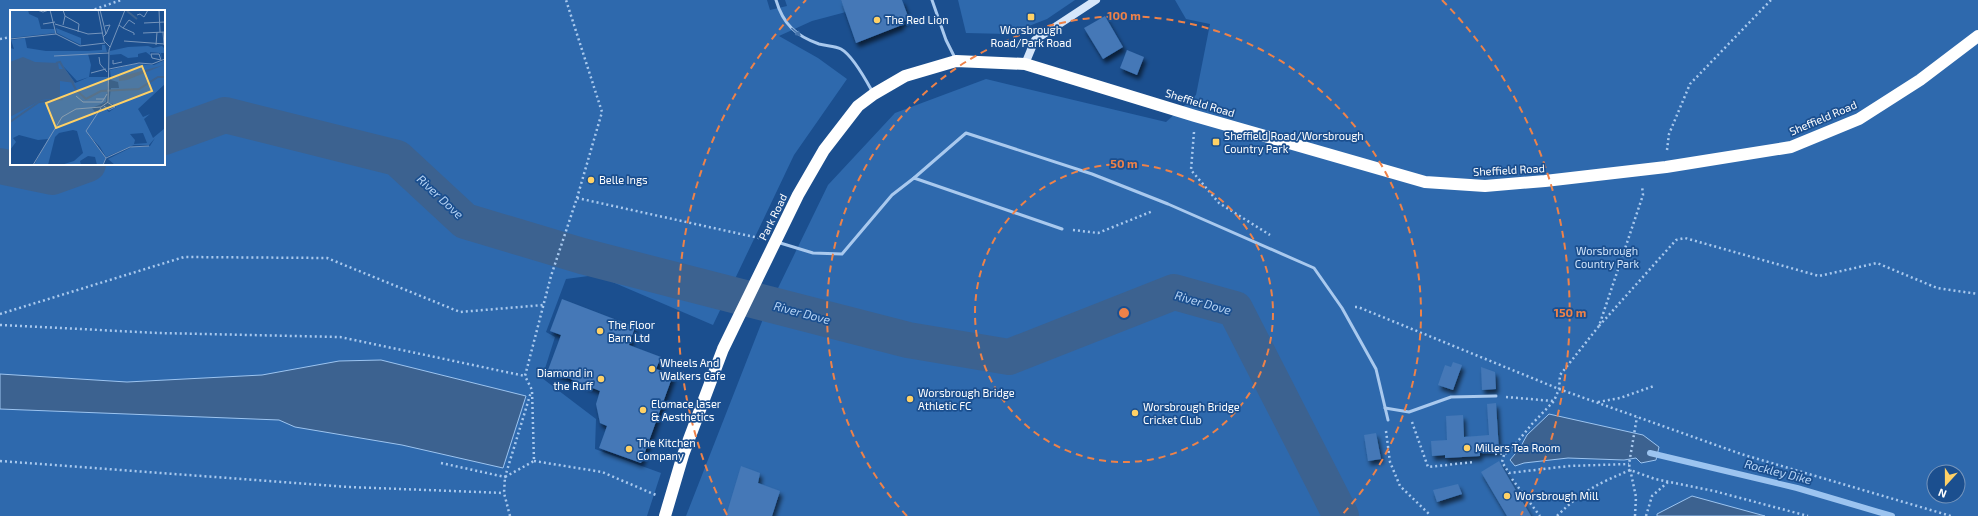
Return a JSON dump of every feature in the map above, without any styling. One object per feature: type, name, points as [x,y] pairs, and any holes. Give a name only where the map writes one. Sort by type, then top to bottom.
[{"type":"highway","name":"Sheffield Road","points":[[1025,64],[1195,116],[1425,182],[1485,186],[1545,182],[1666,167],[1791,147],[1859,119],[1920,80],[1978,36]]},
{"type":"highway","name":"Park Road","points":[[665,516],[683,455],[723,349],[798,195],[824,150],[858,106],[874,94],[905,76],[956,61],[1025,64]]},
{"type":"street","points":[[1025,64],[1035,40],[1096,0]]},
{"type":"lane","points":[[776,0],[781,15],[798,34],[820,44],[841,49],[860,70],[874,94]]},
{"type":"lane","points":[[932,0],[946,40],[956,61]]},
{"type":"lane","points":[[776,241],[813,253],[842,254],[892,195],[966,133],[1092,174],[1168,204],[1314,268],[1342,308],[1376,369],[1388,420]]},
{"type":"lane","points":[[914,178],[1062,229]]},
{"type":"lane","points":[[1385,408],[1409,412],[1451,397],[1496,396]]},
{"type":"path","points":[[93,10],[122,0]]},
{"type":"path","points":[[534,460],[532,390],[525,376],[551,276],[577,198],[602,112],[566,0]]},
{"type":"path","points":[[1666,167],[1669,134],[1690,84],[1771,0]]},
{"type":"path","points":[[0,39],[10,37]]},
{"type":"path","points":[[1195,116],[1191,170],[1219,203],[1271,235]]},
{"type":"path","points":[[1599,326],[1643,195],[1641,170]]},
{"type":"path","points":[[577,198],[776,241]]},
{"type":"path","points":[[1062,229],[1098,233],[1142,217],[1168,204]]},
{"type":"path","points":[[1495,454],[1504,455],[1508,453],[1532,424],[1554,401],[1559,389],[1560,375],[1599,326],[1676,240],[1686,238],[1819,276],[1877,263],[1937,288],[1978,294]]},
{"type":"path","points":[[0,314],[184,256],[327,258],[460,312],[543,305]]},
{"type":"path","points":[[1342,308],[1358,307],[1559,389],[1741,454],[1951,516]]},
{"type":"path","points":[[0,325],[159,333],[340,337],[525,376]]},
{"type":"path","points":[[1597,402],[1620,398],[1654,386]]},
{"type":"path","points":[[510,516],[504,492],[504,477],[532,390]]},
{"type":"path","points":[[1496,396],[1554,401]]},
{"type":"path","points":[[1409,412],[1428,467],[1474,462]]},
{"type":"path","points":[[1635,516],[1636,497],[1629,464],[1637,417]]},
{"type":"path","points":[[1388,420],[1386,435],[1392,468],[1400,486],[1429,514],[1429,516]]},
{"type":"path","points":[[1504,455],[1502,462],[1509,473],[1569,466],[1629,464]]},
{"type":"path","points":[[441,463],[504,477],[534,460],[602,472],[669,501]]},
{"type":"path","points":[[0,461],[348,487],[504,492]]},
{"type":"path","points":[[1557,516],[1581,493],[1630,470],[1655,479],[1714,491],[1808,516]]},
{"type":"path","points":[[1512,479],[1540,516]]},
{"type":"path","points":[[1646,516],[1652,496],[1668,481]]},
{"type":"green space","points":[[0,0],[767,0],[770,10],[787,6],[785,0],[841,0],[846,12],[812,21],[779,36],[818,58],[847,79],[794,155],[713,325],[596,275],[566,279],[546,332],[555,337],[542,378],[596,419],[595,449],[661,473],[647,516],[0,516]]},
{"type":"green space","points":[[958,0],[1075,0],[1047,19],[1008,34],[966,33]]},
{"type":"green space","name":"Worsbrough Country Park","points":[[1175,0],[1978,0],[1978,516],[686,516],[763,319],[828,185],[895,113],[986,79],[1166,122],[1196,95],[1210,24],[1186,19]]},
{"type":"shaded area","points":[[381,360],[526,396],[503,468],[402,445],[295,427],[279,420],[0,409],[0,374],[127,382],[262,375],[339,361]]},
{"type":"shaded area","points":[[1549,414],[1643,435],[1659,447],[1656,460],[1641,463],[1636,458],[1624,460],[1568,458],[1524,463],[1515,466],[1510,460],[1520,448],[1527,435]]},
{"type":"shaded area","points":[[1692,496],[1765,516],[1657,516],[1657,514]]},
{"type":"building","name":"The Red Lion","points":[[841,0],[902,0],[909,19],[901,22],[902,25],[856,43]]},
{"type":"building","points":[[1105,16],[1123,47],[1103,59],[1084,28]]},
{"type":"building","points":[[1127,50],[1144,57],[1137,75],[1120,68]]},
{"type":"building","points":[[562,299],[635,327],[629,345],[661,357],[656,369],[673,375],[641,463],[599,448],[607,426],[600,423],[596,404],[600,391],[548,370],[561,335],[550,331]]},
{"type":"building","points":[[1453,362],[1462,365],[1453,390],[1438,385],[1445,365],[1451,367]]},
{"type":"building","points":[[1481,367],[1495,372],[1496,389],[1482,390]]},
{"type":"building","points":[[1496,403],[1499,451],[1480,452],[1480,456],[1445,458],[1445,455],[1432,456],[1431,441],[1447,440],[1446,416],[1463,415],[1464,437],[1489,435],[1487,404]]},
{"type":"building","points":[[1376,433],[1381,459],[1368,461],[1364,435]]},
{"type":"building","name":"Worsbrough Mill","points":[[1499,461],[1531,516],[1507,516],[1481,472]]},
{"type":"building","points":[[741,466],[760,473],[758,483],[780,491],[772,516],[726,516]]},
{"type":"building","points":[[1458,484],[1462,494],[1437,502],[1433,490]]},
{"type":"waterway","name":"River Dove","points":[[165,137],[225,115],[397,158],[465,221],[582,256],[908,340],[1009,357],[1174,292],[1235,309],[1341,516]]},
{"type":"waterway","name":"River Dove","points":[[0,166],[52,177],[85,165]]},
{"type":"waterway","name":"Rockley Dike","points":[[1650,453],[1797,488],[1892,516]]},
{"type":"place","name":"Worsbrough Road/Park Road","points":[[1031,17]]},
{"type":"place","name":"The Red Lion","points":[[877,20]]},
{"type":"place","name":"Sheffield Road/Worsbrough Country Park","points":[[1216,142]]},
{"type":"place","name":"Belle Ings","points":[[591,180]]},
{"type":"place","name":"The Floor Barn Ltd","points":[[600,331]]},
{"type":"place","name":"Wheels And Walkers Cafe","points":[[652,369]]},
{"type":"place","name":"Diamond in the Ruff","points":[[601,379]]},
{"type":"place","name":"Worsbrough Bridge Athletic FC","points":[[910,399]]},
{"type":"place","name":"Elomace laser & Aesthetics","points":[[643,410]]},
{"type":"place","name":"Worsbrough Bridge Cricket Club","points":[[1135,413]]},
{"type":"place","name":"Millers Tea Room","points":[[1467,448]]},
{"type":"place","name":"The Kitchen Company","points":[[629,449]]},
{"type":"place","name":"Worsbrough Mill","points":[[1507,496]]}]
